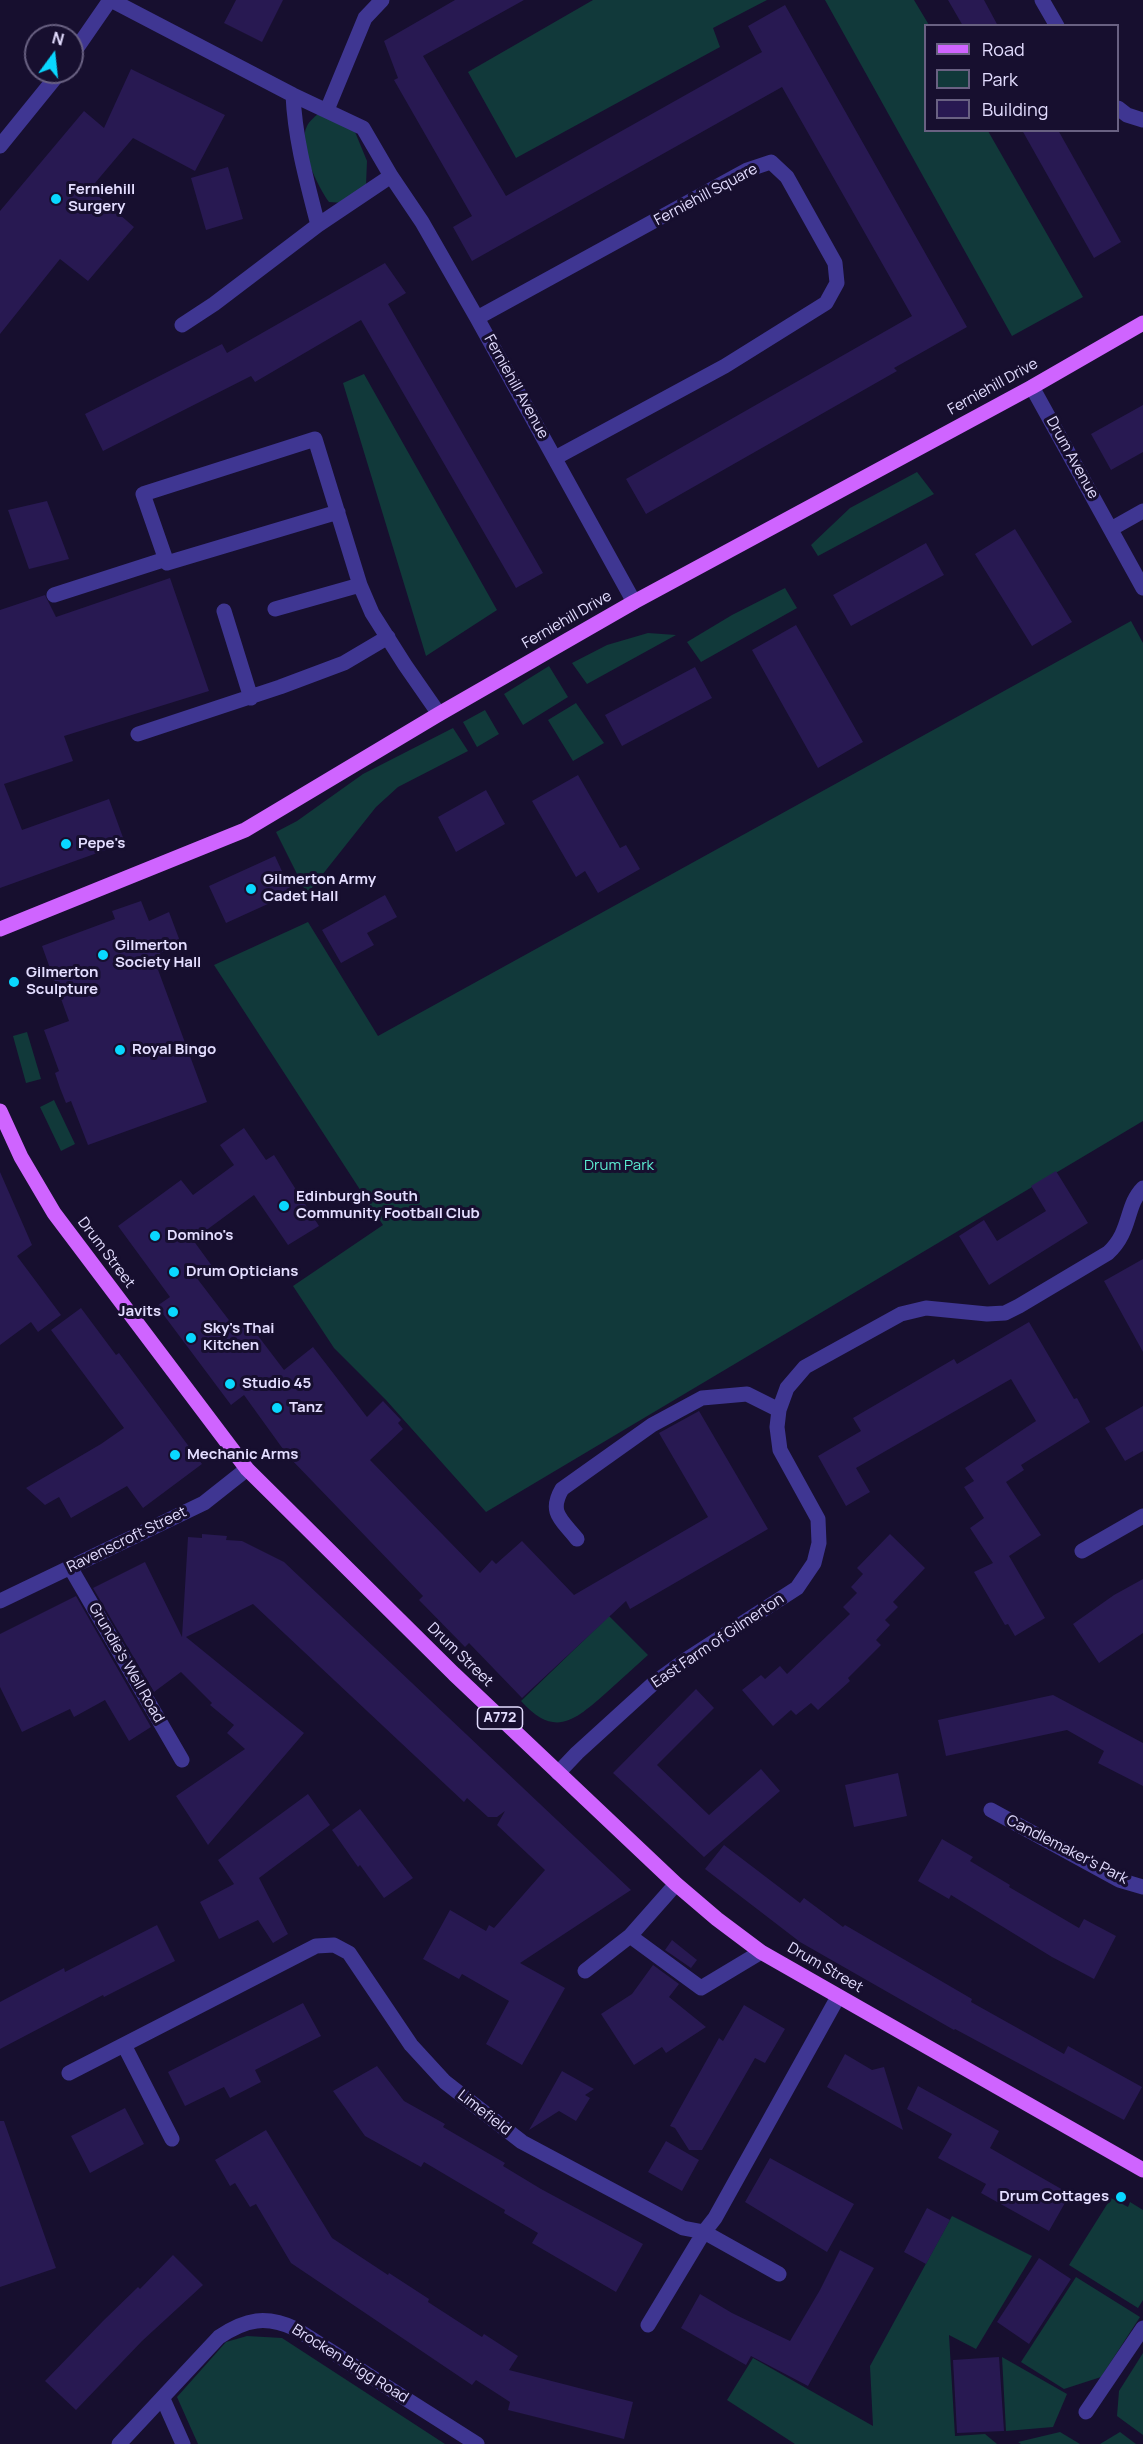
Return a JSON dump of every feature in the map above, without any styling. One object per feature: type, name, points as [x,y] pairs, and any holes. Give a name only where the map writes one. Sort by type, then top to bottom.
[{"type":"main road","name":"Ferniehill Drive","points":[[0,929],[245,830],[634,602],[1032,387],[1143,323]]},
{"type":"main road","name":"Drum Street","points":[[0,1111],[21,1157],[54,1213],[247,1469],[351,1574],[676,1884],[761,1952],[1143,2170]]},
{"type":"street","points":[[84,38],[110,0]]},
{"type":"street","name":"Ferniehill Avenue","points":[[110,0],[293,95],[363,128],[391,176],[422,222],[477,318],[634,602]]},
{"type":"street","points":[[327,110],[365,18],[382,0]]},
{"type":"street","points":[[1042,0],[1056,24]]},
{"type":"street","points":[[0,146],[50,84]]},
{"type":"street","points":[[293,95],[301,161],[318,225]]},
{"type":"street","points":[[1119,109],[1127,115],[1143,120]]},
{"type":"street","name":"Ferniehill Square","points":[[477,318],[747,170],[771,162],[787,177],[835,264],[837,283],[826,303],[725,366],[555,458]]},
{"type":"street","points":[[182,325],[214,304],[318,225],[391,176]]},
{"type":"street","name":"Drum Avenue","points":[[1032,387],[1143,588]]},
{"type":"street","points":[[338,512],[167,563],[143,494],[315,439],[338,512],[360,585],[372,613],[440,714]]},
{"type":"street","points":[[1111,529],[1143,511]]},
{"type":"street","points":[[54,595],[166,559]]},
{"type":"street","points":[[275,609],[360,585]]},
{"type":"street","points":[[224,611],[251,698]]},
{"type":"street","points":[[138,734],[251,698],[344,663],[388,637]]},
{"type":"street","name":"East Farm of Gilmerton","points":[[558,1773],[655,1682],[797,1588],[814,1563],[819,1543],[818,1519],[780,1449],[777,1427],[779,1410],[787,1388],[805,1367],[901,1314],[926,1308],[987,1314],[1005,1313],[1108,1253],[1123,1236],[1135,1199],[1143,1188]]},
{"type":"street","points":[[577,1539],[556,1511],[555,1501],[562,1489],[652,1425],[702,1398],[747,1394],[779,1410]]},
{"type":"street","name":"Ravenscroft Street","points":[[0,1601],[204,1503],[247,1469]]},
{"type":"street","points":[[1082,1551],[1143,1516]]},
{"type":"street","name":"Grundie's Well Road","points":[[70,1567],[182,1760]]},
{"type":"street","name":"Candlemaker's Park","points":[[991,1810],[1119,1880],[1143,1887]]},
{"type":"street","points":[[585,1971],[630,1936],[676,1884]]},
{"type":"street","points":[[630,1936],[701,1988],[761,1952]]},
{"type":"street","name":"Limefield","points":[[69,2073],[316,1946],[334,1945],[349,1953],[411,2044],[445,2082],[522,2142],[683,2229],[704,2232],[779,2274]]},
{"type":"street","points":[[648,2325],[726,2198],[838,1997]]},
{"type":"street","points":[[124,2045],[172,2139]]},
{"type":"street","name":"Brocken Brigg Road","points":[[119,2444],[219,2337],[237,2325],[260,2320],[279,2321],[296,2329],[477,2444]]},
{"type":"street","points":[[1086,2412],[1143,2328]]},
{"type":"street","points":[[163,2399],[183,2444]]},
{"type":"green space","points":[[593,0],[767,0],[713,28],[720,47],[516,158],[468,72]]},
{"type":"green space","points":[[825,0],[914,0],[928,24],[924,24],[924,132],[989,132],[1083,297],[1012,336]]},
{"type":"green space","points":[[320,112],[353,127],[367,161],[366,185],[344,203],[329,202],[310,166],[305,134],[311,120]]},
{"type":"green space","points":[[364,374],[497,610],[426,656],[343,383]]},
{"type":"green space","points":[[917,472],[934,494],[818,556],[811,545],[850,508]]},
{"type":"green space","points":[[785,588],[797,608],[701,662],[687,642],[732,615]]},
{"type":"green space","name":"Drum Park","points":[[1131,621],[1143,643],[1143,1121],[486,1512],[386,1400],[334,1348],[293,1286],[383,1225],[214,965],[308,922],[378,1036]]},
{"type":"green space","points":[[648,633],[676,635],[587,684],[572,663],[607,645]]},
{"type":"green space","points":[[549,666],[568,697],[523,725],[504,694]]},
{"type":"green space","points":[[576,703],[604,743],[573,761],[548,720]]},
{"type":"green space","points":[[485,710],[499,734],[477,747],[463,722]]},
{"type":"green space","points":[[453,728],[468,751],[398,787],[376,807],[307,894],[276,832],[297,821],[363,774]]},
{"type":"green space","points":[[27,1032],[41,1079],[26,1083],[13,1036]]},
{"type":"green space","points":[[54,1100],[75,1144],[61,1151],[40,1107]]},
{"type":"green space","points":[[609,1616],[648,1655],[595,1703],[574,1717],[555,1722],[544,1720],[533,1713],[521,1701]]},
{"type":"green space","points":[[1111,2198],[1128,2207],[1130,2202],[1143,2210],[1143,2300],[1138,2308],[1069,2265]]},
{"type":"green space","points":[[952,2216],[1032,2256],[976,2349],[949,2335],[955,2436],[985,2434],[997,2444],[795,2444],[727,2400],[753,2358],[873,2426],[870,2366]]},
{"type":"green space","points":[[1076,2277],[1140,2317],[1101,2377],[1064,2389],[1021,2362]]},
{"type":"green space","points":[[247,2336],[282,2338],[445,2444],[198,2444],[177,2397],[226,2342]]},
{"type":"green space","points":[[1143,2353],[1143,2435],[1117,2416],[1119,2391]]},
{"type":"green space","points":[[1002,2357],[1067,2394],[1053,2427],[1006,2431]]},
{"type":"green space","points":[[1060,2432],[1080,2444],[1021,2444],[1018,2442]]},
{"type":"green space","points":[[1120,2432],[1136,2444],[1100,2444]]},
{"type":"building","points":[[236,0],[283,0],[262,42],[224,23]]},
{"type":"building","points":[[455,0],[524,0],[423,56],[506,196],[762,52],[748,26],[785,5],[967,327],[894,368],[897,371],[646,514],[626,479],[912,316],[782,87],[472,261],[453,227],[472,216],[394,80],[398,78],[384,41]]},
{"type":"building","points":[[948,0],[984,0],[997,24],[962,24]]},
{"type":"building","points":[[131,69],[225,115],[195,171],[133,138],[90,189],[134,227],[88,281],[60,259],[0,334],[0,211],[84,111],[104,128]]},
{"type":"building","points":[[1023,132],[1059,132],[1121,242],[1094,258]]},
{"type":"building","points":[[228,167],[243,219],[206,230],[191,178]]},
{"type":"building","points":[[385,263],[406,293],[388,304],[543,573],[516,588],[361,320],[255,382],[251,376],[103,451],[85,414],[222,344],[227,353]]},
{"type":"building","points":[[1143,405],[1143,452],[1111,470],[1091,434]]},
{"type":"building","points":[[47,501],[69,559],[29,569],[8,510]]},
{"type":"building","points":[[1015,529],[1072,622],[1032,646],[975,554]]},
{"type":"building","points":[[926,543],[944,575],[851,626],[833,595]]},
{"type":"building","points":[[170,578],[209,691],[64,736],[73,761],[4,784],[22,830],[109,799],[125,843],[0,888],[0,610],[45,595],[56,617]]},
{"type":"building","points":[[796,625],[863,742],[818,768],[752,650]]},
{"type":"building","points":[[695,667],[712,698],[622,746],[605,715]]},
{"type":"building","points":[[578,775],[620,848],[626,845],[640,869],[598,893],[585,871],[576,877],[532,801]]},
{"type":"building","points":[[486,790],[505,824],[456,852],[438,817]]},
{"type":"building","name":"Gilmerton Army Cadet Hall","points":[[275,856],[292,893],[226,923],[209,886]]},
{"type":"building","points":[[385,895],[397,917],[367,933],[374,945],[341,963],[322,930]]},
{"type":"building","name":"Royal Bingo","points":[[141,901],[149,921],[169,912],[181,944],[160,953],[164,964],[157,967],[207,1102],[88,1145],[71,1101],[66,1103],[60,1088],[55,1073],[59,1071],[44,1030],[69,1021],[42,946],[115,919],[112,911]]},
{"type":"building","points":[[244,1128],[266,1160],[274,1155],[319,1226],[288,1245],[254,1195],[193,1240],[212,1266],[196,1277],[235,1328],[246,1320],[284,1370],[313,1347],[367,1417],[383,1401],[401,1420],[398,1423],[403,1429],[370,1460],[480,1573],[492,1560],[496,1564],[522,1541],[574,1595],[708,1517],[659,1433],[699,1411],[768,1529],[630,1609],[626,1601],[522,1698],[469,1643],[465,1647],[419,1600],[423,1596],[288,1456],[244,1395],[231,1405],[157,1306],[170,1297],[118,1226],[181,1180],[193,1195],[234,1165],[220,1145]]},
{"type":"building","points":[[1056,1171],[1088,1223],[989,1285],[959,1236],[984,1220],[997,1241],[1046,1211],[1031,1186]]},
{"type":"building","points":[[0,1172],[32,1245],[17,1256],[61,1315],[38,1332],[31,1322],[0,1345]]},
{"type":"building","points":[[1143,1259],[1143,1352],[1104,1281]]},
{"type":"building","points":[[81,1308],[116,1355],[119,1353],[202,1464],[143,1508],[127,1486],[71,1518],[59,1497],[45,1505],[26,1488],[124,1428],[51,1330]]},
{"type":"building","points":[[1029,1322],[1090,1422],[1021,1465],[1024,1470],[1006,1482],[1041,1535],[1009,1556],[1045,1618],[1015,1636],[1008,1624],[1005,1625],[974,1572],[993,1563],[970,1528],[984,1518],[964,1487],[974,1481],[965,1468],[1036,1421],[1011,1379],[856,1468],[870,1492],[846,1506],[818,1456],[861,1431],[853,1418],[954,1359],[957,1364]]},
{"type":"building","points":[[1143,1406],[1143,1451],[1125,1461],[1105,1428]]},
{"type":"building","points":[[202,1534],[227,1536],[226,1540],[242,1541],[284,1562],[631,1890],[520,1963],[565,1988],[522,2065],[486,2044],[509,2001],[462,1974],[459,1979],[423,1959],[450,1910],[486,1931],[489,1925],[494,1928],[545,1870],[497,1825],[505,1811],[497,1817],[488,1817],[467,1798],[464,1802],[253,1604],[186,1637],[304,1733],[208,1845],[176,1796],[245,1749],[227,1733],[234,1725],[210,1705],[212,1703],[181,1672],[154,1692],[93,1588],[145,1562],[182,1637],[188,1537],[202,1538]]},
{"type":"building","points":[[890,1534],[925,1568],[893,1602],[898,1607],[885,1620],[890,1625],[876,1640],[881,1645],[848,1678],[850,1681],[818,1710],[811,1703],[796,1715],[791,1710],[773,1726],[742,1690],[761,1675],[765,1679],[780,1666],[787,1674],[850,1614],[843,1607],[857,1593],[851,1587],[863,1574],[857,1568]]},
{"type":"building","points":[[1143,1579],[1143,1633],[1099,1663],[1073,1624],[1114,1595]]},
{"type":"building","points":[[76,1596],[151,1727],[129,1741],[105,1700],[74,1717],[70,1709],[22,1732],[0,1687],[0,1634]]},
{"type":"building","points":[[696,1689],[714,1708],[657,1765],[709,1815],[761,1769],[780,1791],[704,1857],[613,1773]]},
{"type":"building","points":[[1053,1695],[1143,1743],[1143,1786],[1098,1763],[1104,1751],[1067,1730],[946,1756],[938,1720]]},
{"type":"building","points":[[898,1773],[907,1816],[854,1827],[845,1785]]},
{"type":"building","points":[[308,1794],[330,1825],[259,1878],[288,1934],[273,1943],[258,1920],[219,1939],[200,1902],[234,1884],[218,1860]]},
{"type":"building","points":[[360,1809],[413,1878],[384,1898],[360,1865],[358,1867],[332,1830]]},
{"type":"building","points":[[942,1839],[973,1857],[970,1861],[1010,1885],[1009,1887],[1079,1928],[1084,1919],[1116,1936],[1094,1979],[1052,1957],[951,1895],[949,1899],[918,1881]]},
{"type":"building","points":[[724,1845],[800,1903],[804,1898],[843,1927],[845,1925],[972,1999],[971,2002],[1064,2054],[1068,2046],[1142,2087],[1124,2120],[954,2030],[800,1942],[705,1869]]},
{"type":"building","points":[[157,1925],[175,1961],[104,1997],[103,1995],[0,2049],[0,2002],[64,1968],[65,1972]]},
{"type":"building","points":[[672,1940],[697,1960],[691,1968],[665,1950]]},
{"type":"building","points":[[653,1965],[679,1984],[669,1997],[706,2027],[666,2053],[662,2047],[634,2065],[601,2014],[632,1994]]},
{"type":"building","points":[[303,2003],[321,2036],[255,2070],[261,2082],[230,2098],[224,2087],[185,2106],[168,2072]]},
{"type":"building","points":[[744,2005],[785,2029],[765,2063],[755,2058],[702,2150],[689,2150],[675,2128],[670,2126],[719,2038],[723,2041]]},
{"type":"building","points":[[845,2054],[872,2070],[884,2067],[903,2130],[827,2087]]},
{"type":"building","points":[[377,2066],[404,2101],[445,2124],[443,2127],[505,2163],[503,2166],[541,2189],[643,2244],[616,2292],[532,2243],[538,2233],[504,2213],[505,2210],[424,2162],[421,2167],[365,2136],[333,2091]]},
{"type":"building","points":[[562,2071],[594,2089],[585,2095],[590,2098],[576,2121],[559,2111],[529,2130]]},
{"type":"building","points":[[918,2086],[999,2131],[990,2148],[1070,2194],[1049,2231],[981,2193],[986,2184],[938,2158],[952,2134],[907,2109]]},
{"type":"building","points":[[125,2108],[144,2144],[90,2173],[71,2136]]},
{"type":"building","points":[[0,2121],[4,2121],[56,2268],[0,2287]]},
{"type":"building","points":[[266,2130],[332,2238],[429,2299],[428,2302],[482,2337],[484,2334],[518,2356],[509,2370],[633,2402],[624,2439],[508,2410],[510,2402],[476,2380],[472,2385],[291,2263],[256,2204],[250,2207],[235,2183],[230,2186],[215,2160]]},
{"type":"building","points":[[666,2141],[699,2160],[682,2191],[648,2172]]},
{"type":"building","points":[[770,2158],[854,2204],[827,2252],[745,2202]]},
{"type":"building","points":[[927,2208],[950,2220],[926,2264],[904,2252]]},
{"type":"building","points":[[840,2250],[874,2268],[808,2386],[751,2356],[746,2365],[681,2328],[700,2294],[732,2313],[790,2341]]},
{"type":"building","points":[[173,2255],[203,2285],[142,2341],[76,2410],[45,2381],[103,2321],[138,2287],[140,2289]]},
{"type":"building","points":[[1039,2258],[1071,2279],[1029,2344],[997,2322]]},
{"type":"building","points":[[999,2357],[1004,2431],[957,2433],[953,2360]]},
{"type":"place","name":"Ferniehill Surgery","points":[[56,199]]},
{"type":"place","name":"Pepe's","points":[[66,844]]},
{"type":"place","name":"Gilmerton Army Cadet Hall","points":[[251,889]]},
{"type":"place","name":"Gilmerton Society Hall","points":[[103,955]]},
{"type":"place","name":"Gilmerton Sculpture","points":[[14,982]]},
{"type":"place","name":"Royal Bingo","points":[[120,1050]]},
{"type":"place","name":"Edinburgh South Community Football Club","points":[[284,1206]]},
{"type":"place","name":"Domino's","points":[[155,1236]]},
{"type":"place","name":"Drum Opticians","points":[[174,1272]]},
{"type":"place","name":"Javits","points":[[173,1312]]},
{"type":"place","name":"Sky's Thai Kitchen","points":[[191,1338]]},
{"type":"place","name":"Studio 45","points":[[230,1384]]},
{"type":"place","name":"Tanz","points":[[277,1408]]},
{"type":"place","name":"Mechanic Arms","points":[[175,1455]]},
{"type":"place","name":"Drum Cottages","points":[[1121,2197]]}]
